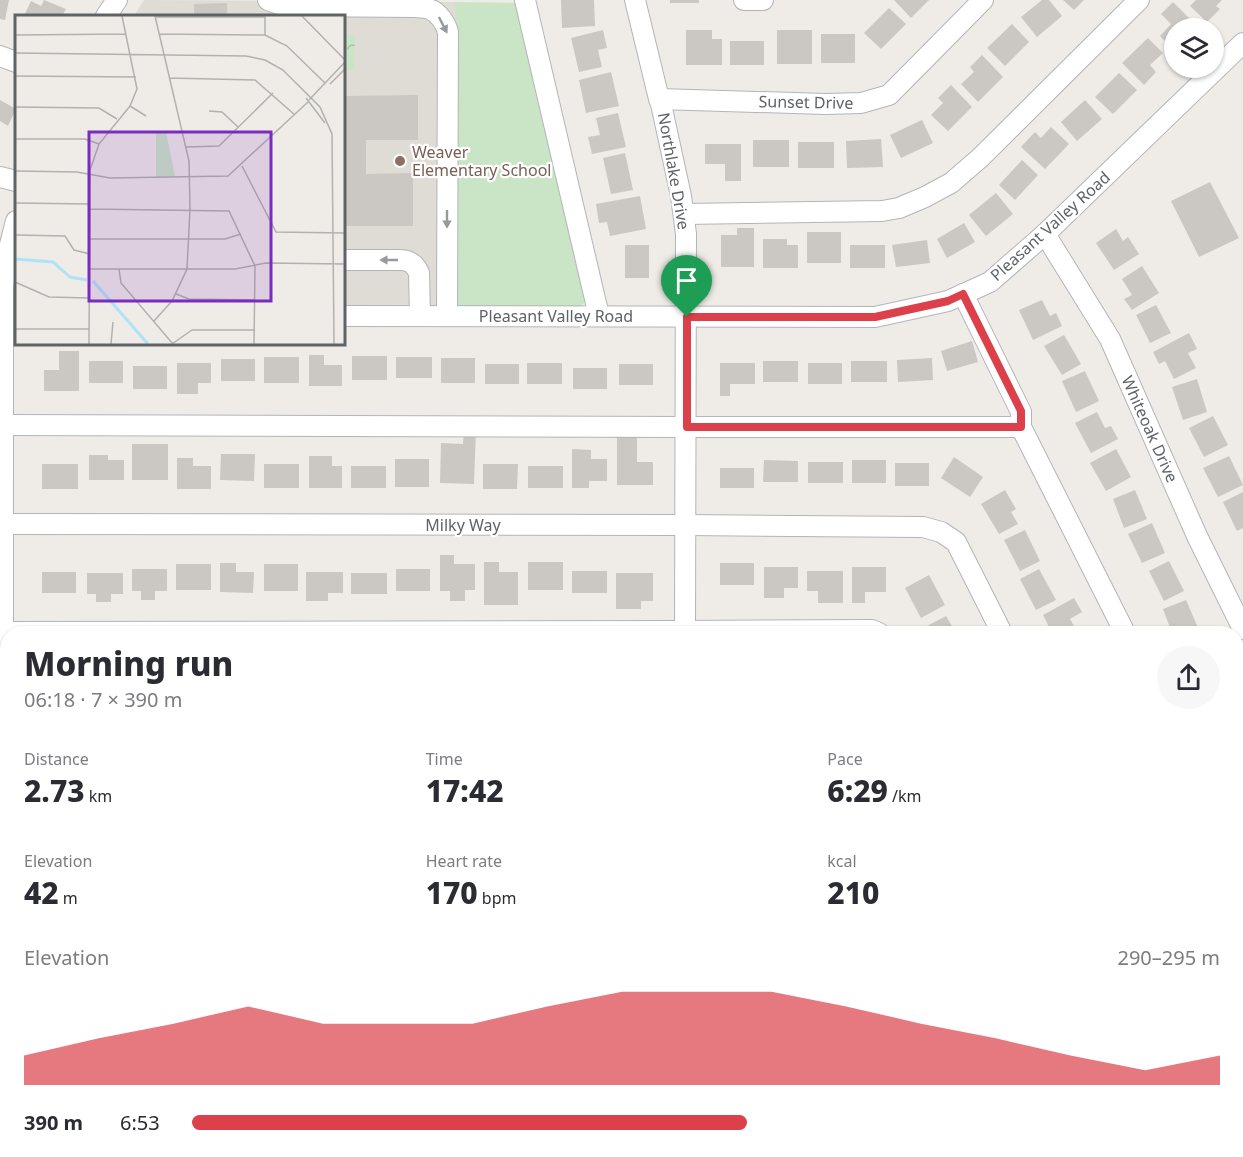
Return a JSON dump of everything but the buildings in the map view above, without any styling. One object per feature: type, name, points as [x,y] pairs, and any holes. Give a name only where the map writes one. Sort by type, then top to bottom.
[{"type":"street","points":[[107,15],[117,0]]},
{"type":"street","points":[[268,0],[292,6],[430,9],[446,26],[448,32],[447,316]]},
{"type":"street","points":[[525,0],[599,316]]},
{"type":"street","name":"Northlake Drive","points":[[635,0],[662,104],[681,196],[686,234],[685,626]]},
{"type":"street","points":[[744,0],[763,0]]},
{"type":"street","name":"Sunset Drive","points":[[659,99],[826,104],[861,103],[889,95],[983,0]]},
{"type":"street","points":[[684,214],[882,211],[899,208],[925,197],[951,183],[980,158],[1139,0]]},
{"type":"street","name":"Pleasant Valley Road","points":[[345,315],[875,317],[948,301],[990,282],[1045,234],[1243,43]]},
{"type":"street","points":[[0,56],[15,62]]},
{"type":"street","points":[[0,177],[15,182]]},
{"type":"street","points":[[3,626],[1,397],[7,290],[6,260],[15,224]]},
{"type":"street","name":"Whiteoak Drive","points":[[1045,234],[1110,339],[1197,536],[1242,626]]},
{"type":"street","points":[[345,260],[407,260],[412,263],[417,267],[420,279],[420,316]]},
{"type":"street","points":[[963,294],[1021,411],[1021,427],[1121,626]]},
{"type":"street","points":[[3,425],[1021,427]]},
{"type":"street","name":"Milky Way","points":[[3,524],[923,527],[941,532],[956,542],[998,626]]},
{"type":"street","points":[[0,1133],[0,1149]]},
{"type":"shaded area","name":"Weaver Elementary School","points":[[144,0],[455,2],[458,307],[345,306],[345,15],[135,15]]},
{"type":"green space","points":[[455,2],[522,3],[587,300],[581,306],[458,307]]},
{"type":"green space","points":[[345,34],[355,35],[354,68],[351,71],[345,71]]},
{"type":"place","name":"Weaver Elementary School","points":[[400,161]]},
{"type":"route","points":[[963,294],[1021,411],[1021,427],[687,427],[687,317],[875,317],[948,301],[963,294]]}]
